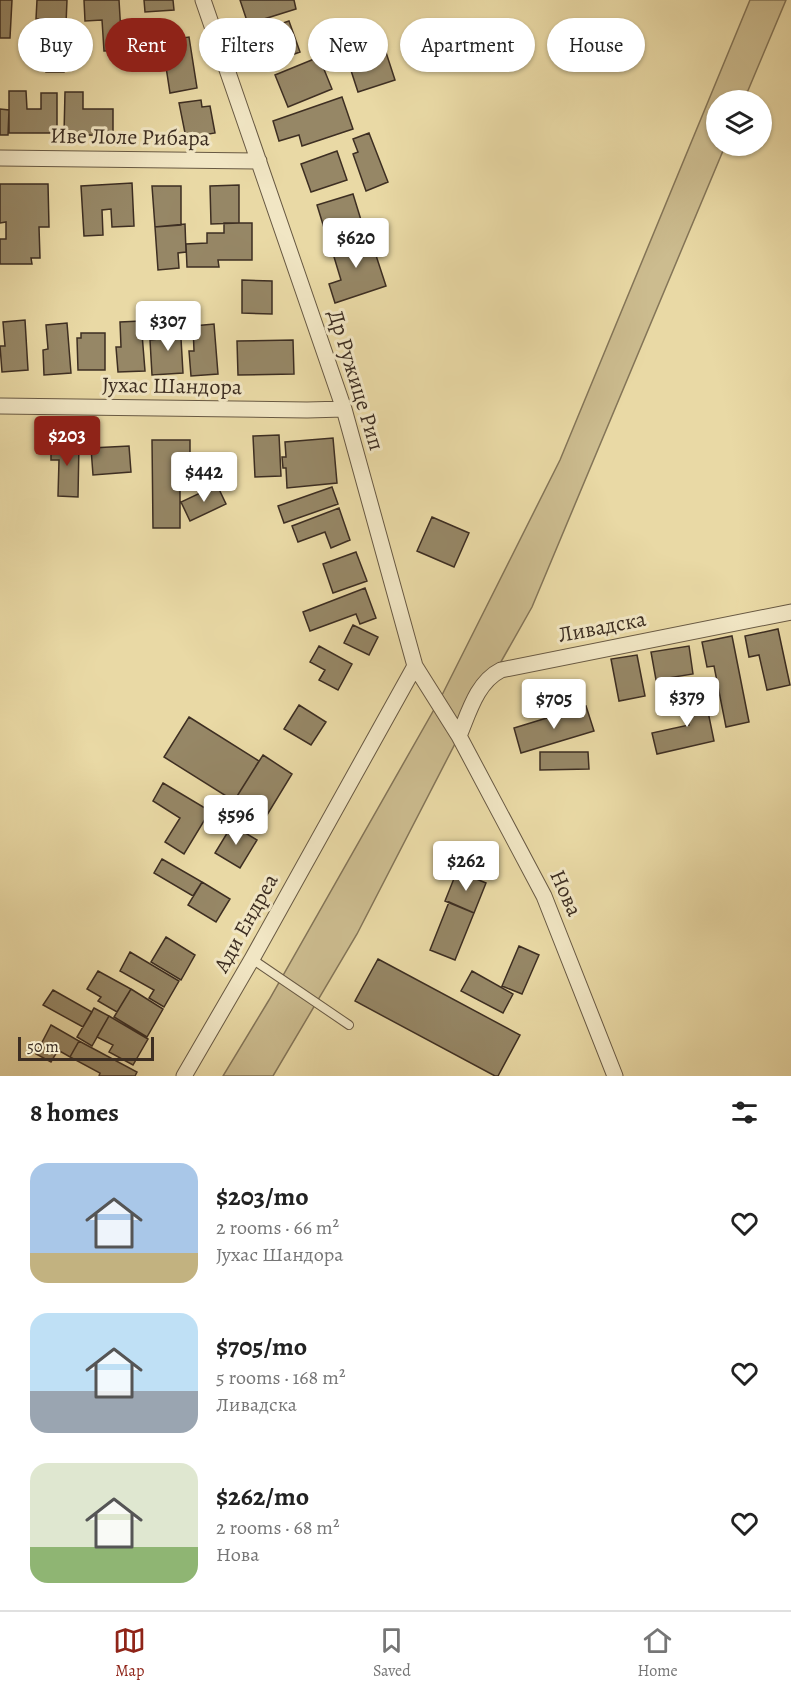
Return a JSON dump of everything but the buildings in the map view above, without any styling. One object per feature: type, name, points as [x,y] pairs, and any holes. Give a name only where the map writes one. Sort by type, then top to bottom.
[{"type":"street","name":"Др Ружице Рип","points":[[203,0],[344,409],[415,666],[459,736]]},
{"type":"street","name":"Иве Лоле Рибара","points":[[0,158],[259,161]]},
{"type":"street","name":"Јухас Шандора","points":[[0,406],[344,409]]},
{"type":"street","name":"Ливадска","points":[[459,736],[472,703],[484,684],[491,675],[501,670],[791,612]]},
{"type":"street","name":"Ади Ендреа","points":[[184,1076],[252,959],[415,666]]},
{"type":"street","name":"Нова","points":[[459,736],[544,896],[615,1076]]},
{"type":"lane","points":[[252,959],[349,1025]]},
{"type":"shaded area","points":[[750,0],[786,0],[748,90],[713,90]]},
{"type":"shaded area","points":[[706,107],[706,156],[721,156],[532,607],[459,736],[357,934],[273,1076],[223,1076],[269,1000],[440,699],[560,460]]}]
